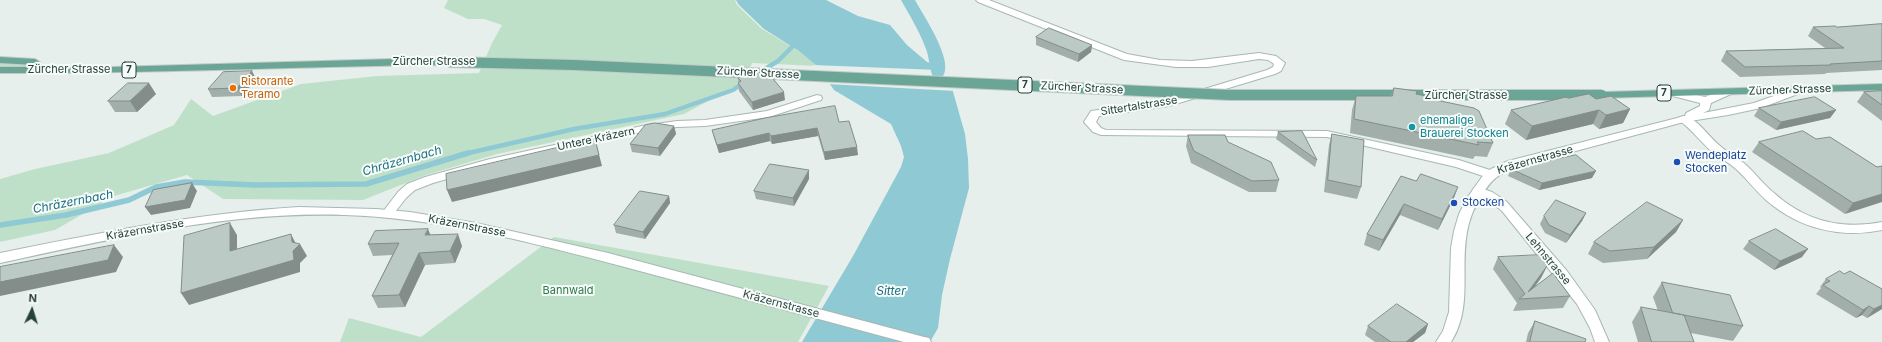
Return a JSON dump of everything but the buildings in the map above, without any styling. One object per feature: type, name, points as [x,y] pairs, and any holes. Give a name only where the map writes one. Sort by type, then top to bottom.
[{"type":"main road","name":"Zürcher Strasse","points":[[0,60],[258,65]]},
{"type":"main road","name":"Zürcher Strasse","points":[[0,70],[132,70],[258,65],[448,62],[574,65],[1230,95],[1427,96],[1602,94],[1882,87]]},
{"type":"street","name":"Sittertalstrasse","points":[[980,0],[1124,57],[1146,62],[1168,65],[1195,65],[1259,56],[1269,57],[1280,63],[1277,69],[1271,72],[1169,103],[1095,113],[1090,122],[1097,130],[1105,133],[1326,134],[1341,136],[1407,153],[1461,164],[1489,174]]},
{"type":"street","name":"Kräzernstrasse","points":[[1443,342],[1452,328],[1456,315],[1457,255],[1461,227],[1471,199],[1489,174],[1512,164],[1684,119],[1710,116],[1777,101],[1799,90]]},
{"type":"street","name":"Kräzernstrasse","points":[[1684,119],[1705,108],[1706,101],[1727,92]]},
{"type":"street","points":[[1673,93],[1706,101]]},
{"type":"street","name":"Untere Kräzern","points":[[388,213],[402,195],[411,187],[429,180],[494,162],[642,129],[677,124],[704,123],[769,114],[817,98]]},
{"type":"street","points":[[1684,119],[1695,126],[1712,145],[1738,164],[1773,200],[1796,215],[1818,224],[1851,231],[1867,230],[1882,226]]},
{"type":"street","name":"Lehnstrasse","points":[[1478,191],[1490,196],[1504,206],[1555,267],[1590,313],[1600,331],[1602,342]]},
{"type":"street","name":"Kräzernstrasse","points":[[0,258],[143,230],[225,217],[303,210],[388,213],[431,218],[482,228],[683,277],[924,342]]},
{"type":"green space","points":[[448,0],[735,0],[737,5],[762,29],[799,51],[817,66],[752,63],[745,81],[684,114],[497,154],[426,175],[363,200],[223,199],[187,175],[114,196],[55,230],[0,242],[0,179],[35,169],[109,153],[174,125],[191,99],[213,116],[301,84],[377,76],[479,73],[492,43],[502,25],[484,19],[468,19],[444,8]]},
{"type":"green space","points":[[0,64],[130,67],[0,66]]},
{"type":"green space","name":"Bannwald","points":[[554,237],[829,286],[798,342],[340,342],[349,318],[421,337]]},
{"type":"water","name":"Sitter","points":[[736,0],[826,0],[858,16],[890,25],[907,45],[930,63],[933,69],[950,81],[965,134],[969,188],[942,295],[938,328],[930,342],[802,342],[853,256],[901,167],[904,157],[901,146],[891,124],[834,90],[817,66],[799,51],[764,29],[739,5]]},
{"type":"pier","points":[[813,65],[939,70],[952,80],[955,91],[827,84]]},
{"type":"waterway","points":[[908,0],[933,46],[937,56],[938,73]]},
{"type":"waterway","name":"Chräzernbach","points":[[760,72],[778,61],[792,47]]},
{"type":"waterway","name":"Chräzernbach","points":[[467,153],[574,129],[665,114],[733,90],[743,83]]},
{"type":"waterway","name":"Chräzernbach","points":[[0,225],[66,215],[129,200],[156,187],[185,182],[255,185],[366,184],[467,153]]},
{"type":"place","name":"Ristorante Teramo","points":[[233,88]]},
{"type":"place","name":"ehemalige Brauerei Stocken","points":[[1412,127]]},
{"type":"place","name":"Wendeplatz Stocken","points":[[1677,162]]},
{"type":"place","name":"Stocken","points":[[1454,203]]}]
